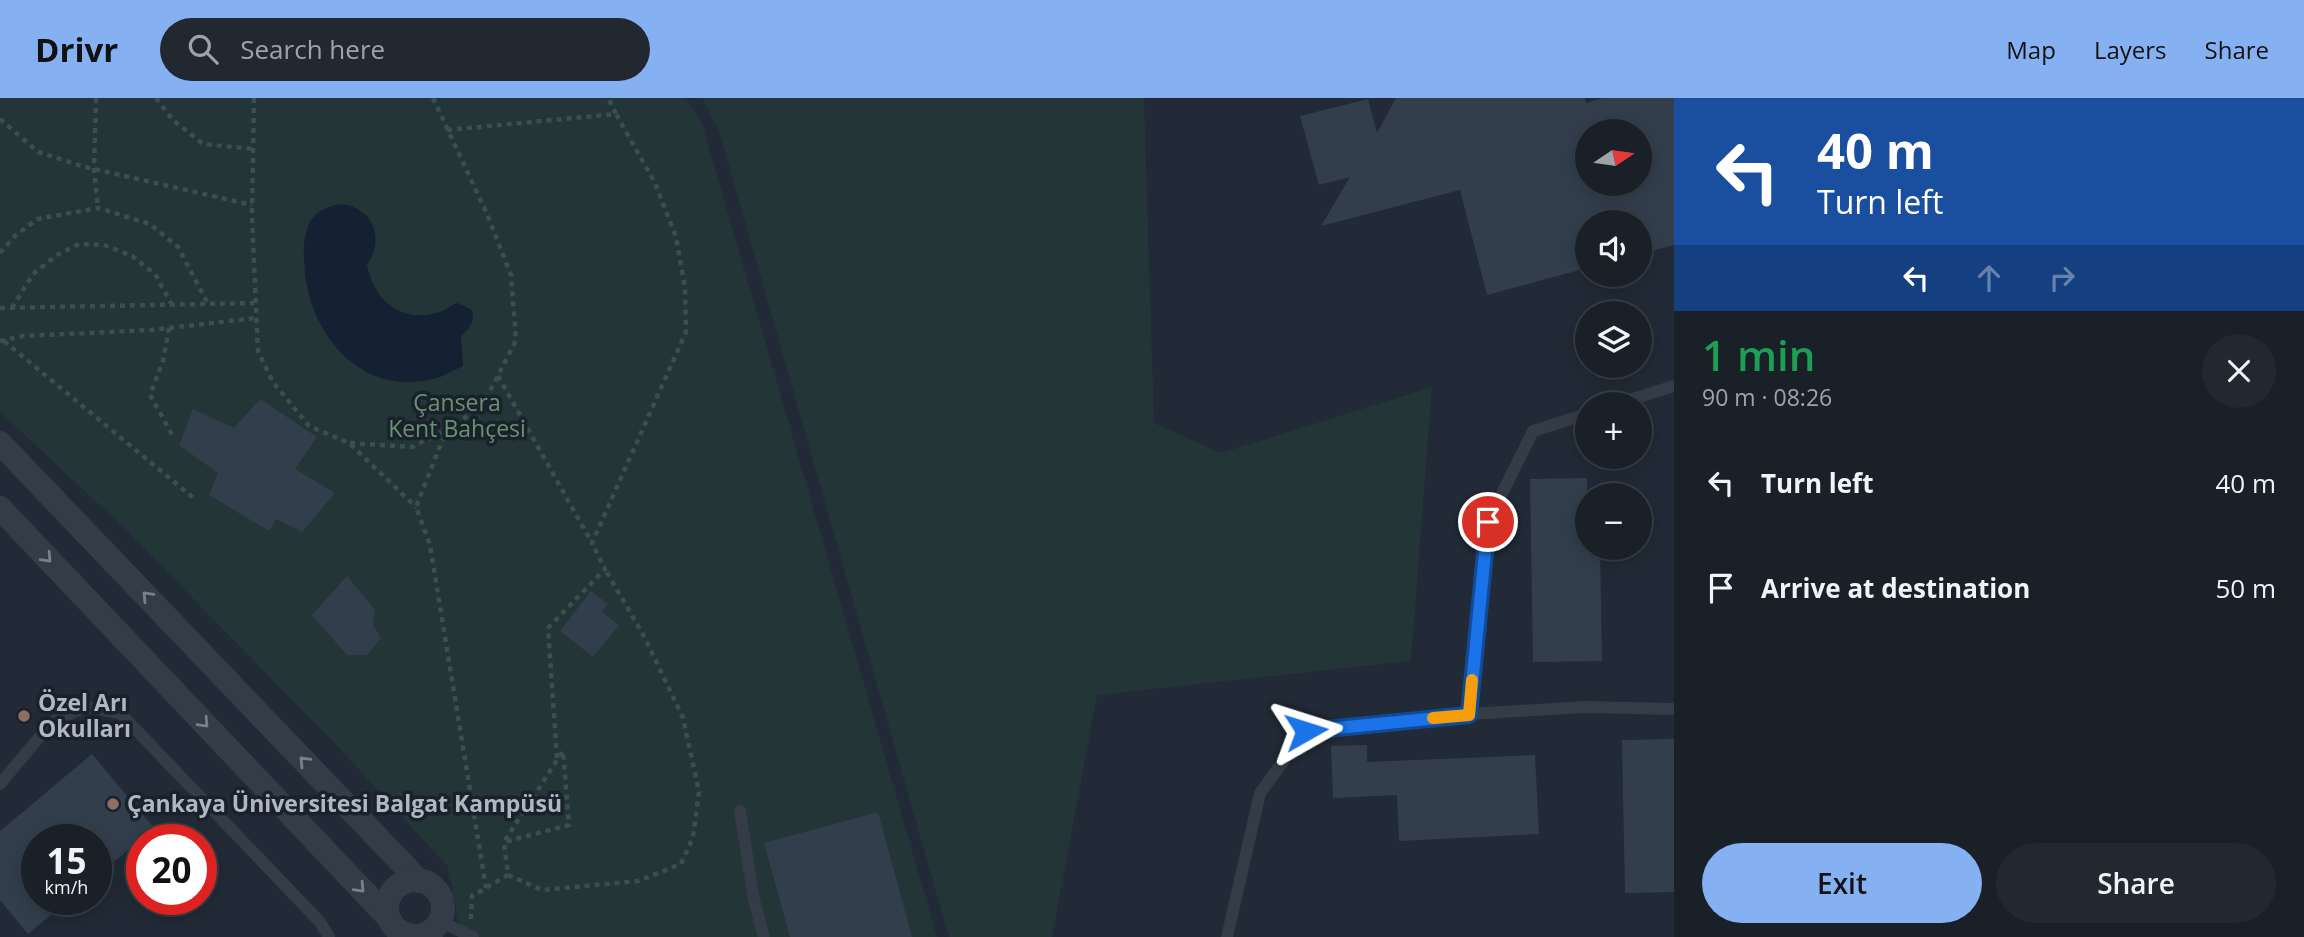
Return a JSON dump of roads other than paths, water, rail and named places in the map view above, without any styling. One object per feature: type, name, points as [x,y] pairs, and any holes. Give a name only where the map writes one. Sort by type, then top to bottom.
[{"type":"street","points":[[0,443],[419,881],[435,888],[442,904],[439,921],[434,929],[419,936],[384,927],[0,508]]},
{"type":"street","points":[[384,927],[388,898],[393,890],[401,884],[419,881]]},
{"type":"lane","points":[[1652,393],[1674,386]]},
{"type":"lane","points":[[1469,715],[1488,522],[1533,431],[1575,418]]},
{"type":"lane","points":[[1227,937],[1260,793],[1306,731],[1585,706],[1674,709]]},
{"type":"lane","points":[[0,783],[52,722],[85,707],[120,713],[320,922],[329,937]]},
{"type":"lane","points":[[740,811],[754,900],[764,937]]},
{"type":"lane","points":[[439,921],[472,936]]},
{"type":"water","points":[[341,204],[362,212],[373,226],[375,245],[367,265],[377,290],[393,308],[415,315],[442,311],[457,303],[471,309],[473,321],[461,337],[463,366],[433,379],[409,382],[387,380],[366,372],[348,360],[333,344],[312,304],[306,281],[304,243],[310,222],[316,215]]},
{"type":"place","name":"Özel Arı Okulları","points":[[24,716]]},
{"type":"place","name":"Çankaya Üniversitesi Balgat Kampüsü","points":[[113,804]]},
{"type":"park label","name":"Çansera Kent Bahçesi","points":[[457,416]]}]
